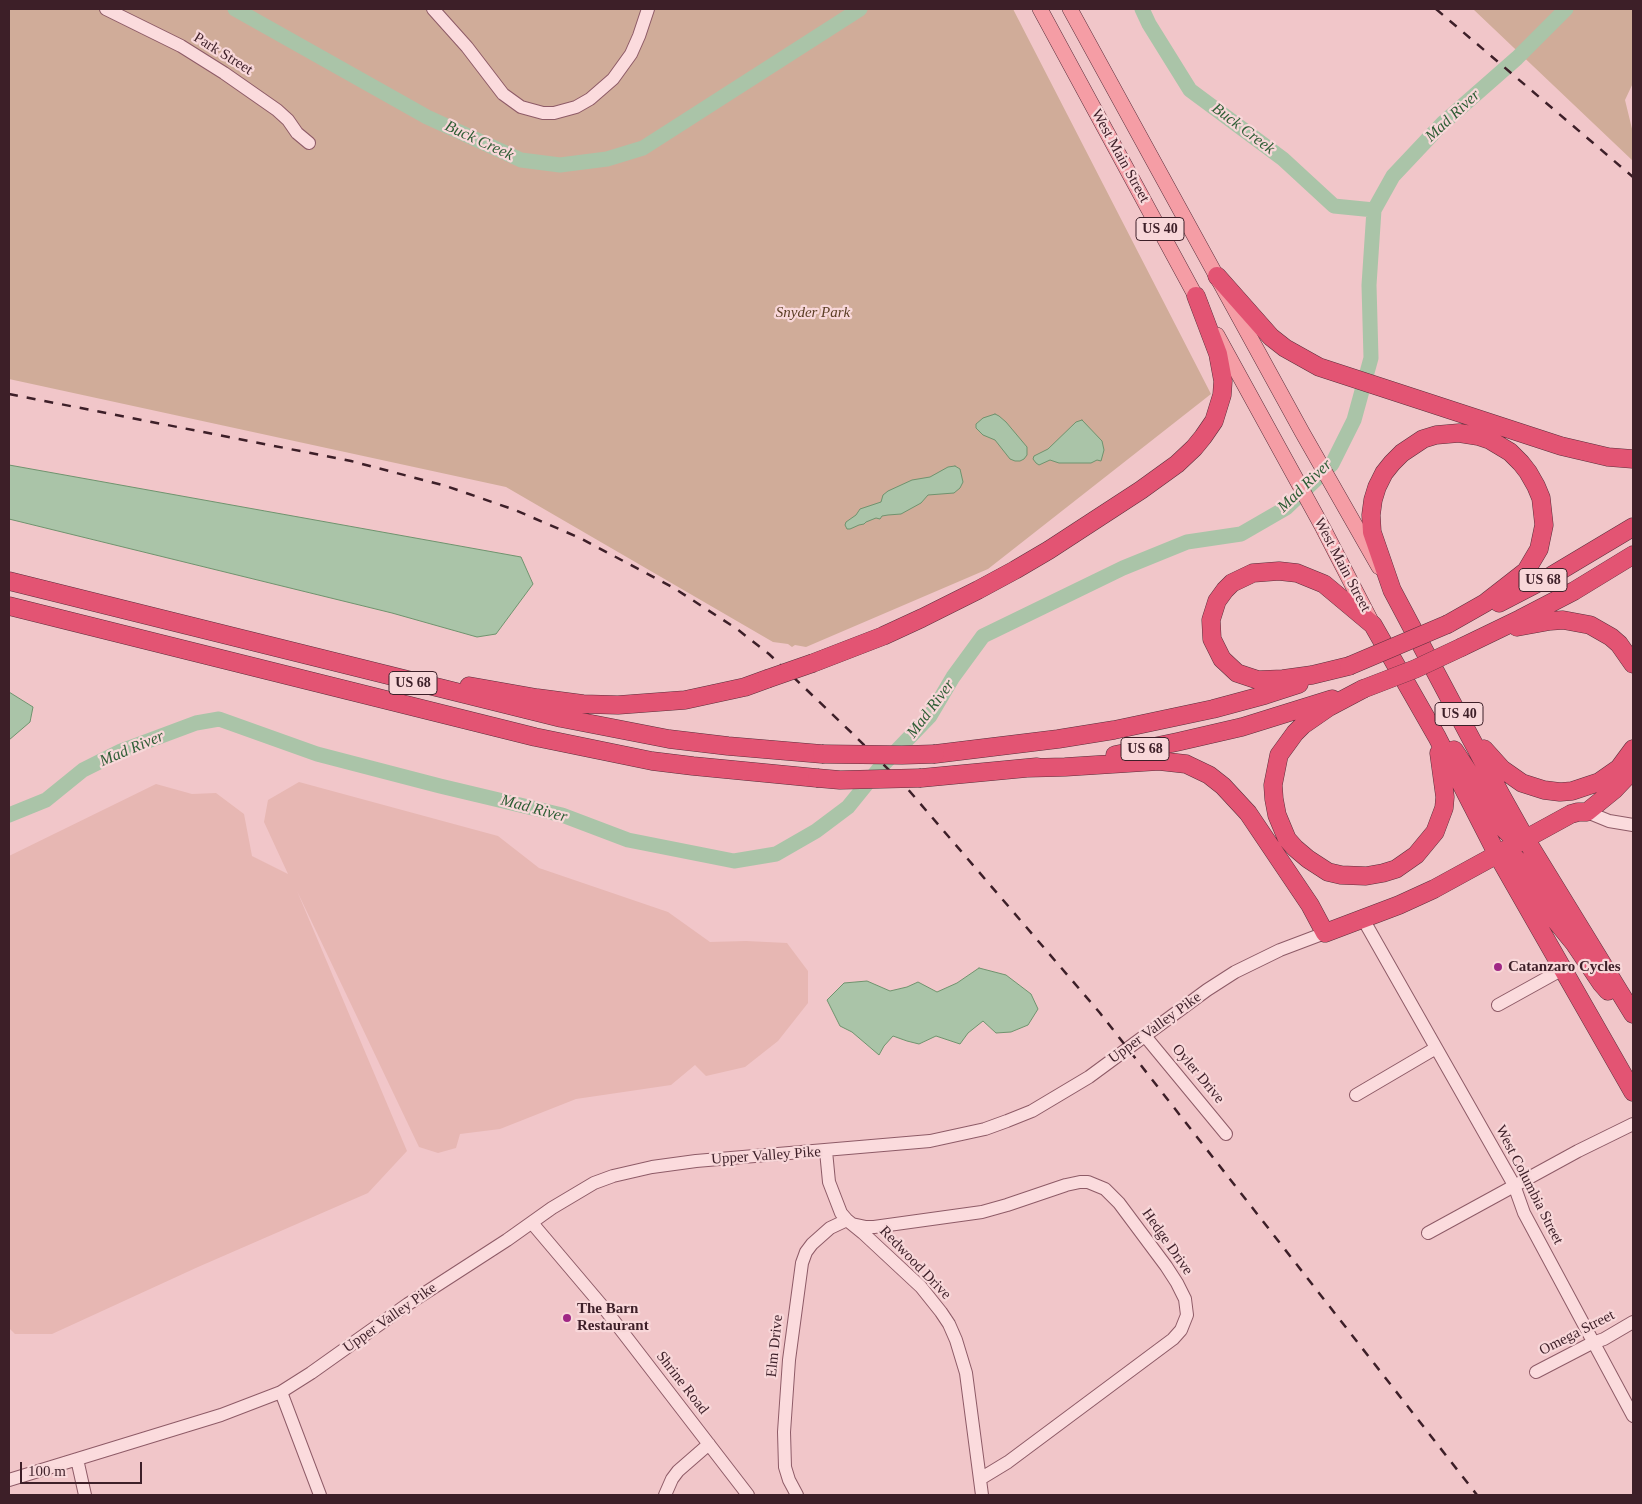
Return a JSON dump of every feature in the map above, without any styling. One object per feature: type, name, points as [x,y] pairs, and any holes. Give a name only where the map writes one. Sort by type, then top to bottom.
[{"type":"highway","points":[[1217,276],[1271,338],[1305,360],[1397,393],[1561,446],[1608,457],[1633,460]]},
{"type":"highway","points":[[354,668],[537,698],[583,704],[618,705],[685,700],[729,690],[813,663],[883,636],[1015,570],[1141,490],[1177,464],[1194,448],[1214,421],[1222,395],[1223,380],[1218,354],[1196,296]]},
{"type":"highway","points":[[1392,590],[1372,532],[1371,515],[1373,500],[1384,473],[1402,453],[1413,445],[1436,435],[1459,433],[1478,436],[1499,445],[1510,452],[1521,463],[1536,486],[1543,511],[1542,539],[1539,549],[1526,571],[1485,603],[1448,624]]},
{"type":"highway","name":"US 68","points":[[9,581],[516,708],[614,729],[708,744],[822,754],[902,756],[1058,739],[1158,722],[1265,695],[1349,666],[1448,624],[1472,616],[1528,589],[1633,527]]},
{"type":"highway","name":"US 68","points":[[9,606],[535,737],[652,760],[693,766],[817,778],[847,780],[920,778],[1026,768],[1112,755],[1242,727],[1363,689],[1415,669],[1574,591],[1633,555]]},
{"type":"highway","points":[[1349,666],[1312,675],[1283,679],[1258,680],[1237,673],[1222,659],[1212,639],[1211,620],[1217,601],[1232,583],[1253,573],[1279,571],[1297,573],[1324,584],[1373,625]]},
{"type":"highway","name":"West Main Street","points":[[1392,590],[1525,838],[1633,1014]]},
{"type":"highway","points":[[1462,647],[1519,626],[1563,620],[1600,630],[1619,644],[1633,664]]},
{"type":"highway","name":"West Main Street","points":[[1373,625],[1437,737],[1497,854],[1633,1092]]},
{"type":"highway","points":[[1363,689],[1329,707],[1295,732],[1279,755],[1273,785],[1277,815],[1281,826],[1295,848],[1317,866],[1328,872],[1347,876],[1366,876],[1383,873],[1406,863],[1426,845],[1435,832],[1440,820],[1445,797],[1437,737]]},
{"type":"highway","points":[[1412,694],[1438,724],[1503,828],[1510,835],[1525,838]]},
{"type":"highway","points":[[1466,729],[1510,776],[1532,788],[1544,790],[1572,791],[1599,782],[1619,768],[1633,749]]},
{"type":"highway","points":[[1026,768],[1159,761],[1186,764],[1204,772],[1223,786],[1248,813],[1296,882],[1325,933]]},
{"type":"highway","points":[[1587,812],[1614,790],[1633,770]]},
{"type":"highway","name":"Upper Valley Pike","points":[[1325,933],[1434,889],[1571,814],[1587,812]]},
{"type":"highway","points":[[1497,854],[1513,856],[1520,862],[1556,921],[1574,943],[1601,983],[1617,999],[1633,1020]]},
{"type":"main road","name":"West Main Street","points":[[1040,9],[1323,528],[1373,625]]},
{"type":"main road","name":"West Main Street","points":[[1070,9],[1302,432],[1392,590]]},
{"type":"street","name":"Park Street","points":[[106,9],[181,46],[224,73],[277,110],[288,120],[297,134],[309,143]]},
{"type":"street","points":[[433,9],[461,40],[503,94],[521,107],[554,114],[576,107],[590,99],[613,79],[631,54],[648,9]]},
{"type":"street","points":[[1587,812],[1609,821],[1633,825]]},
{"type":"street","name":"West Columbia Street","points":[[1363,919],[1514,1185],[1524,1213],[1633,1416]]},
{"type":"street","name":"Upper Valley Pike","points":[[9,1480],[222,1415],[281,1392],[552,1208],[594,1184],[633,1170],[696,1161],[930,1141],[976,1131],[1007,1121],[1060,1095],[1089,1077],[1207,990],[1235,972],[1280,950],[1325,933]]},
{"type":"street","points":[[1498,1005],[1563,969]]},
{"type":"street","name":"Oyler Drive","points":[[1145,1036],[1226,1134]]},
{"type":"street","points":[[1356,1095],[1436,1048]]},
{"type":"street","points":[[1428,1233],[1514,1185],[1633,1124]]},
{"type":"street","name":"Redwood Drive","points":[[826,1151],[829,1182],[836,1202],[849,1222],[920,1288],[941,1312],[951,1328],[966,1373],[982,1495]]},
{"type":"street","name":"Hedge Drive","points":[[849,1222],[866,1228],[982,1212],[1066,1185],[1088,1182],[1105,1190],[1119,1203],[1177,1283],[1185,1299],[1187,1315],[1181,1330],[1173,1338],[1008,1462],[980,1479]]},
{"type":"street","name":"Elm Drive","points":[[797,1495],[785,1467],[784,1432],[789,1360],[802,1263],[806,1252],[812,1244],[830,1228],[849,1222]]},
{"type":"street","name":"Shrine Road","points":[[532,1223],[604,1308],[748,1495]]},
{"type":"street","name":"Omega Street","points":[[1536,1372],[1604,1339],[1633,1322]]},
{"type":"street","points":[[281,1392],[320,1495]]},
{"type":"street","points":[[665,1495],[678,1471],[709,1444]]},
{"type":"street","points":[[77,1459],[85,1495]]},
{"type":"shaded area","points":[[995,414],[1006,422],[1027,447],[1027,455],[1024,459],[1015,461],[1010,459],[995,440],[983,435],[976,428],[976,424],[983,418]]},
{"type":"shaded area","points":[[1082,420],[1102,441],[1104,450],[1101,461],[1097,460],[1091,463],[1059,463],[1050,460],[1039,465],[1036,463],[1033,459],[1034,456],[1048,449],[1076,422]]},
{"type":"shaded area","points":[[9,465],[521,557],[533,584],[496,634],[477,637],[392,613],[9,519]]},
{"type":"shaded area","points":[[955,466],[960,469],[963,482],[954,493],[928,495],[921,503],[901,514],[882,516],[880,519],[876,518],[847,529],[846,522],[856,515],[860,509],[881,502],[883,495],[888,491],[912,480],[930,477],[948,467]]},
{"type":"shaded area","points":[[9,692],[33,707],[30,722],[9,740]]},
{"type":"shaded area","points":[[299,782],[498,836],[539,868],[668,912],[710,942],[787,943],[808,971],[808,1003],[778,1041],[745,1067],[706,1076],[695,1065],[671,1085],[576,1099],[500,1129],[460,1134],[456,1148],[438,1153],[419,1147],[297,891],[407,1151],[368,1193],[198,1267],[52,1334],[15,1334],[9,1328],[9,856],[156,784],[192,794],[216,793],[244,814],[252,856],[288,874],[264,822],[268,800]]},
{"type":"shaded area","points":[[979,968],[1006,975],[1031,994],[1038,1009],[1028,1025],[1011,1032],[996,1033],[983,1021],[968,1033],[960,1044],[936,1036],[919,1044],[893,1036],[879,1055],[852,1032],[840,1026],[827,1000],[844,983],[867,981],[890,991],[918,982],[937,992],[957,983]]},
{"type":"green space","name":"Snyder Park","points":[[9,9],[1013,9],[1211,394],[988,569],[806,647],[795,645],[792,647],[788,644],[773,642],[506,487],[9,379]]},
{"type":"green space","points":[[1473,9],[1633,9],[1633,83],[1625,100],[1633,133],[1633,161]]},
{"type":"waterway","name":"Buck Creek","points":[[235,9],[427,117],[521,160],[560,165],[607,159],[643,148],[860,9]]},
{"type":"waterway","name":"Buck Creek","points":[[1142,9],[1149,24],[1190,90],[1283,159],[1334,206],[1374,210]]},
{"type":"waterway","name":"Mad River","points":[[9,815],[46,800],[83,770],[121,751],[196,723],[219,719],[317,754],[562,815],[628,840],[734,861],[776,854],[816,831],[848,807],[878,770],[930,716],[953,677],[983,636],[1123,568],[1187,542],[1241,534],[1286,508],[1332,464],[1354,420],[1371,358],[1369,285],[1374,210],[1393,176],[1443,123],[1517,58],[1566,9]]},
{"type":"railway","points":[[1436,9],[1633,177]]},
{"type":"railway","points":[[9,394],[351,461],[446,486],[515,510],[580,538],[674,588],[737,629],[769,654],[906,787],[1100,1013],[1477,1495]]},
{"type":"place","name":"Catanzaro Cycles","points":[[1498,967]]},
{"type":"place","name":"The Barn Restaurant","points":[[567,1318]]}]
